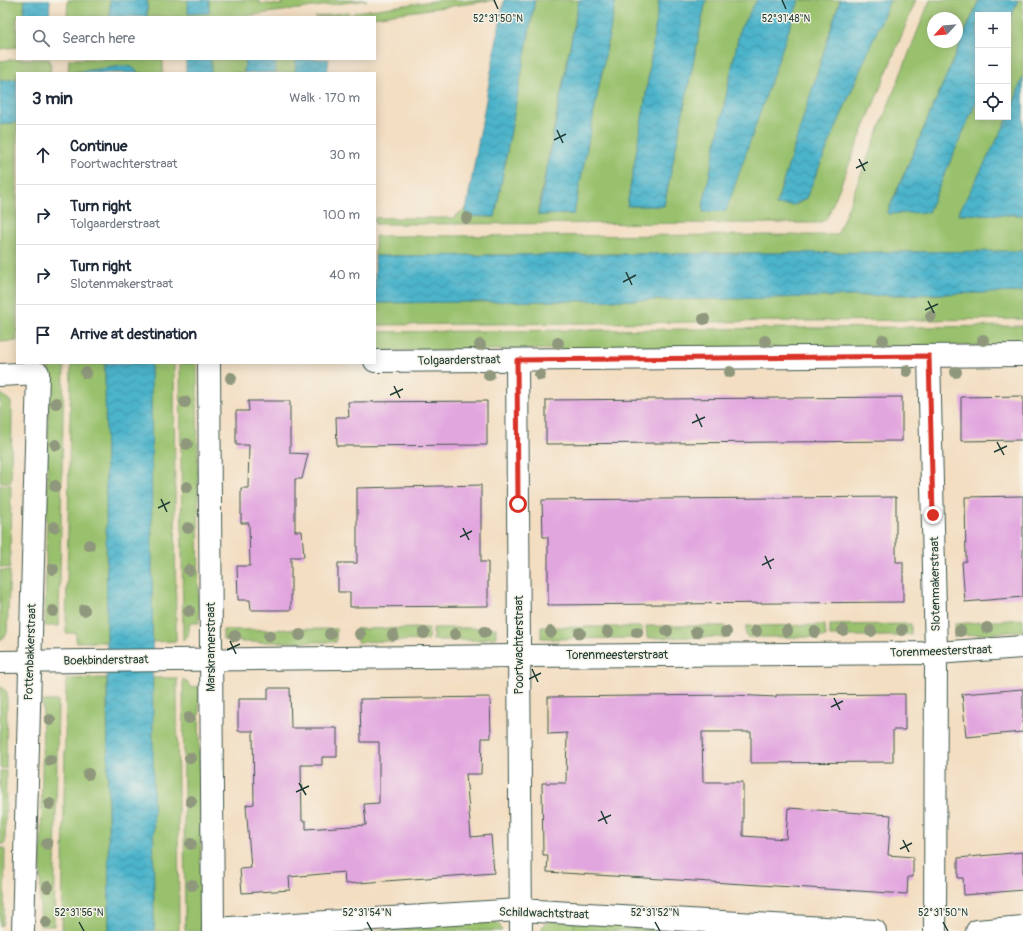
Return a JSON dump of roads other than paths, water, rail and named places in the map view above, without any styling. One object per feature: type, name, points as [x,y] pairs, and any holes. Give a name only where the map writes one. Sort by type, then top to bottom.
[{"type":"street","name":"Tolgaarderstraat","points":[[376,361],[1023,355]]},
{"type":"street","name":"Slotenmakerstraat","points":[[929,356],[936,653],[935,931]]},
{"type":"street","name":"Poortwachterstraat","points":[[517,360],[520,920]]},
{"type":"street","name":"Marskramerstraat","points":[[209,364],[213,930]]},
{"type":"street","name":"Pottenbakkerstraat","points":[[0,375],[38,373],[23,931]]},
{"type":"street","name":"Torenmeesterstraat","points":[[211,659],[936,653],[1023,647]]},
{"type":"street","name":"Boekbinderstraat","points":[[0,662],[211,659]]},
{"type":"street","name":"Schildwachtstraat","points":[[213,930],[520,920],[875,931]]},
{"type":"street","points":[[977,931],[1023,927]]},
{"type":"water","points":[[25,0],[50,0],[49,16],[23,16]]},
{"type":"water","points":[[110,0],[147,0],[147,16],[110,16]]},
{"type":"water","points":[[188,0],[209,0],[209,13],[188,14]]},
{"type":"water","points":[[504,0],[535,0],[495,217],[465,216]]},
{"type":"water","points":[[579,0],[616,0],[574,214],[538,215]]},
{"type":"water","points":[[659,0],[706,0],[664,206],[627,206],[645,101]]},
{"type":"water","points":[[757,0],[799,0],[726,211],[703,212],[740,29]]},
{"type":"water","points":[[840,0],[890,0],[806,198],[794,205],[776,205]]},
{"type":"water","points":[[979,0],[1018,0],[1011,17],[1011,12],[975,12],[975,105],[928,212],[887,214],[958,48],[963,48],[963,37]]},
{"type":"water","points":[[186,60],[211,60],[211,72],[186,72]]},
{"type":"water","points":[[245,60],[276,60],[275,72],[244,72]]},
{"type":"water","points":[[296,60],[329,60],[327,72],[295,72]]},
{"type":"water","points":[[123,66],[132,67],[138,72],[75,72]]},
{"type":"water","points":[[1023,76],[1023,215],[958,214],[1007,120],[1011,120],[1011,111]]},
{"type":"water","points":[[16,79],[16,122],[0,125],[0,81]]},
{"type":"water","points":[[1023,251],[1023,292],[728,299],[376,303],[376,256]]},
{"type":"water","points":[[105,364],[151,364],[154,931],[109,931]]}]
